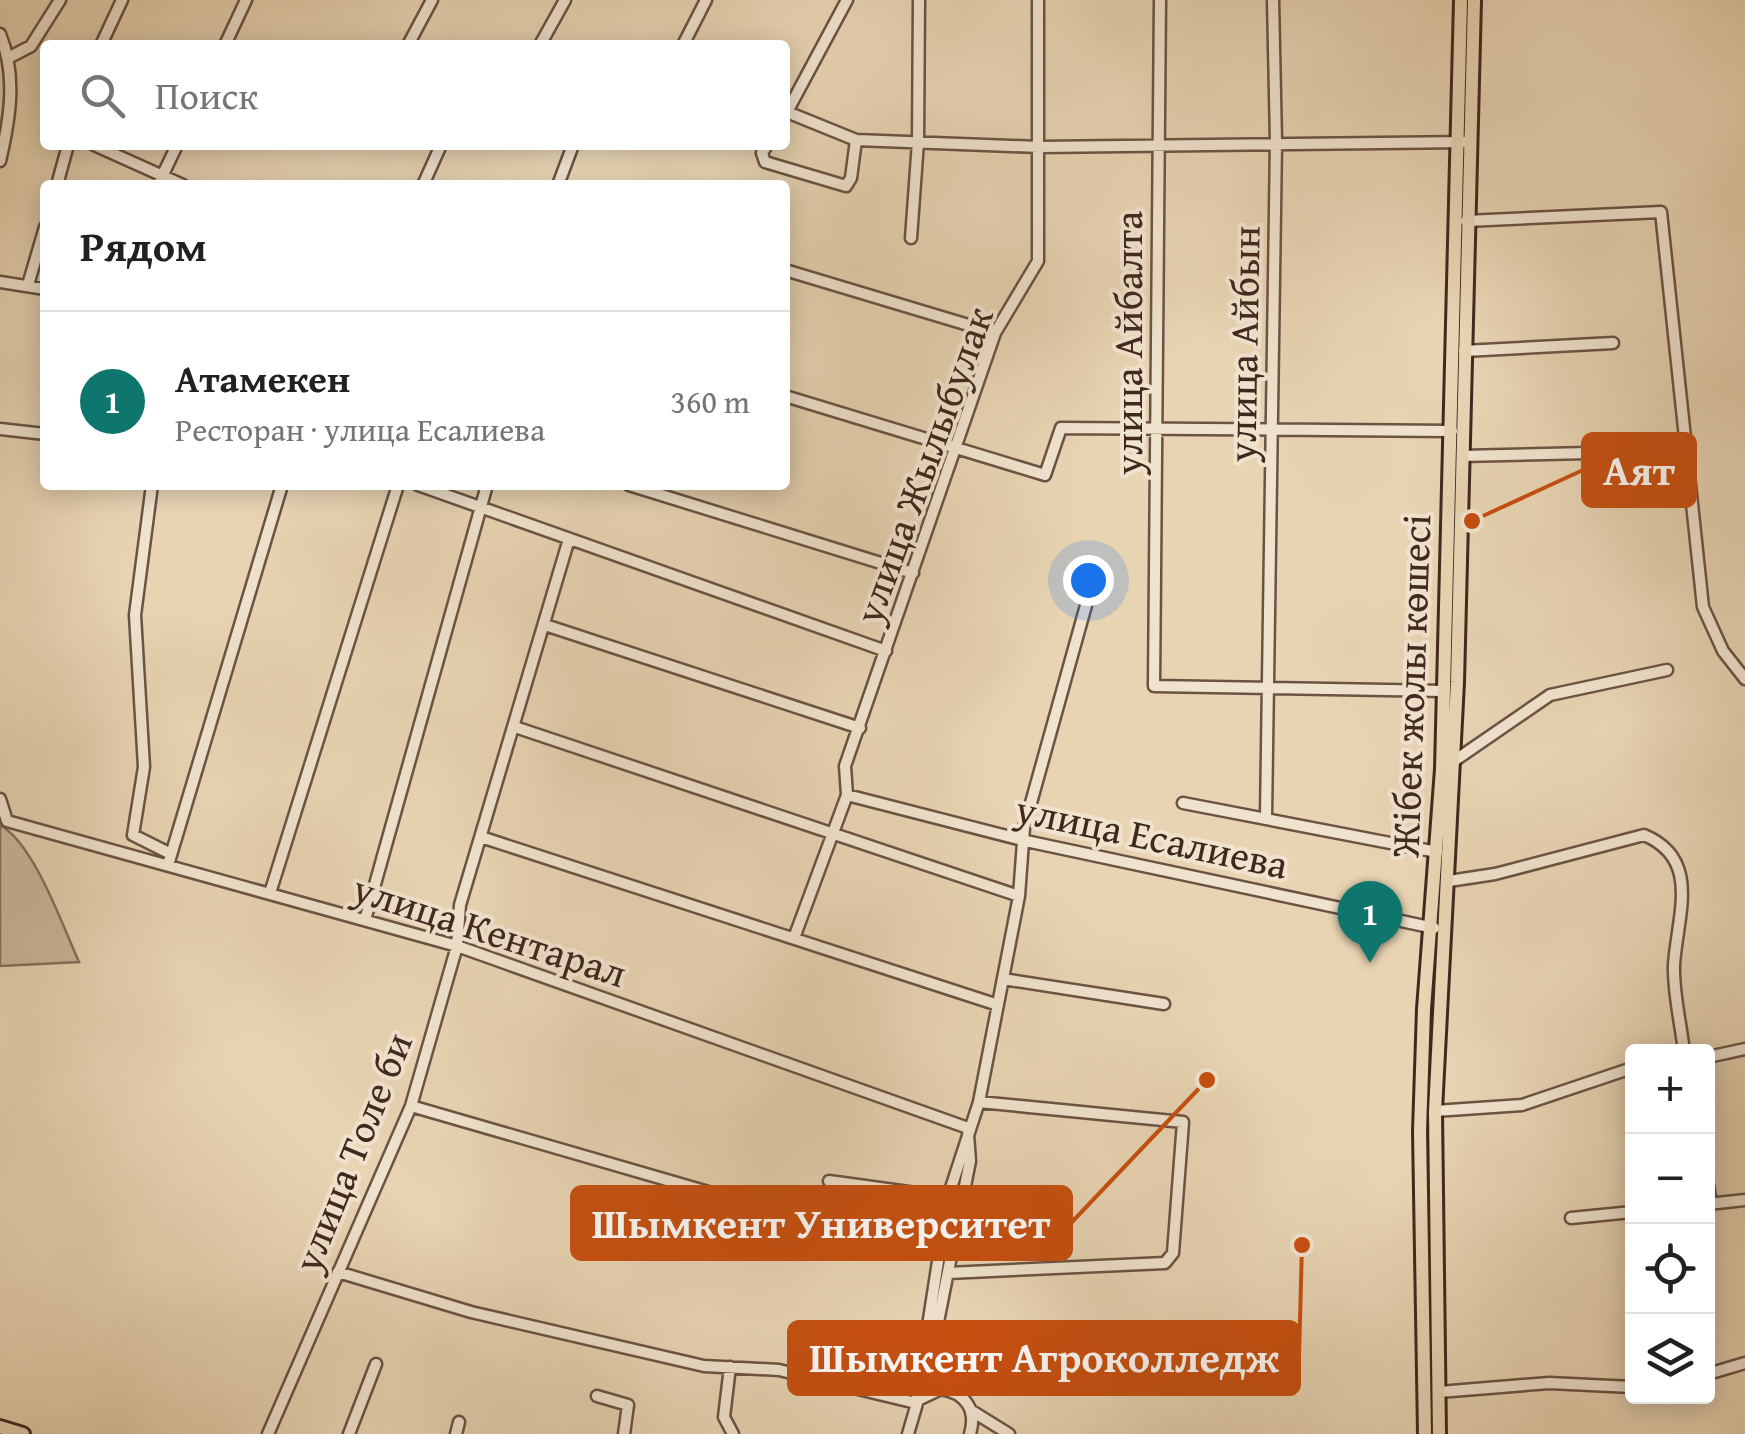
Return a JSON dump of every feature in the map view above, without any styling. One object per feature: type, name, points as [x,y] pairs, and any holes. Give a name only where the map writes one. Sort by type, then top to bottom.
[{"type":"main road","name":"Жібек жолы көшесі","points":[[1426,1434],[1420,1131],[1438,928],[1448,881],[1454,761],[1466,221],[1461,0]]},
{"type":"main road","name":"Жібек жолы көшесі","points":[[1439,1434],[1436,852],[1464,142],[1474,0]]},
{"type":"main road","points":[[0,1427],[23,1434]]},
{"type":"street","points":[[10,57],[31,46],[60,0]]},
{"type":"street","points":[[103,40],[122,0]]},
{"type":"street","points":[[226,40],[246,0]]},
{"type":"street","points":[[411,40],[432,0]]},
{"type":"street","points":[[543,40],[565,0]]},
{"type":"street","points":[[686,40],[706,0]]},
{"type":"street","points":[[790,107],[848,0]]},
{"type":"street","points":[[910,238],[918,142],[919,0]]},
{"type":"street","name":"улица Жылыбулак","points":[[794,938],[848,796],[845,766],[995,333],[1038,262],[1038,0]]},
{"type":"street","name":"улица Айбалта","points":[[1160,0],[1154,686],[1268,689]]},
{"type":"street","name":"улица Айбын","points":[[1266,816],[1276,142],[1273,0]]},
{"type":"street","points":[[0,34],[10,57],[10,120],[0,161]]},
{"type":"street","points":[[790,115],[856,140],[1039,147],[1464,142]]},
{"type":"street","points":[[764,150],[765,162],[846,186],[856,140]]},
{"type":"street","points":[[58,180],[67,150]]},
{"type":"street","points":[[103,150],[160,180],[175,150]]},
{"type":"street","points":[[424,180],[439,150]]},
{"type":"street","points":[[560,180],[571,150]]},
{"type":"street","points":[[1466,221],[1662,212],[1703,607],[1724,650],[1745,679]]},
{"type":"street","points":[[28,285],[40,244]]},
{"type":"street","points":[[790,272],[995,333]]},
{"type":"street","points":[[0,282],[40,288]]},
{"type":"street","points":[[1464,351],[1613,343]]},
{"type":"street","points":[[790,397],[1046,475],[1060,428],[1273,427],[1452,432]]},
{"type":"street","points":[[0,429],[40,433]]},
{"type":"street","points":[[1462,456],[1632,452]]},
{"type":"street","points":[[151,490],[135,615],[144,767],[134,835],[170,859],[281,490]]},
{"type":"street","points":[[270,894],[396,490]]},
{"type":"street","points":[[433,490],[886,651]]},
{"type":"street","points":[[365,920],[486,490]]},
{"type":"street","points":[[644,490],[913,572]]},
{"type":"street","name":"улица Толе би","points":[[268,1434],[411,1106],[458,946],[460,905],[568,539]]},
{"type":"street","points":[[910,1432],[948,1197],[979,1102],[1019,896],[1024,828],[1094,574]]},
{"type":"street","points":[[545,625],[860,728]]},
{"type":"street","points":[[1454,761],[1550,695],[1667,670]]},
{"type":"street","points":[[1268,689],[1445,691]]},
{"type":"street","points":[[515,727],[1019,896]]},
{"type":"street","name":"улица Есалиева","points":[[848,796],[1026,841],[1438,928]]},
{"type":"street","name":"улица Кентарал","points":[[0,799],[7,820],[170,859],[270,894],[458,946],[968,1128]]},
{"type":"street","points":[[1183,803],[1266,816],[1436,852]]},
{"type":"street","points":[[1448,881],[1495,874],[1644,835],[1664,843],[1678,858],[1682,908],[1674,969],[1683,1044]]},
{"type":"street","points":[[481,836],[998,1005]]},
{"type":"street","points":[[1002,979],[1164,1004]]},
{"type":"street","points":[[1715,1055],[1745,1049]]},
{"type":"street","points":[[1435,1110],[1522,1106],[1625,1070]]},
{"type":"street","points":[[948,1273],[1166,1263],[1173,1253],[1183,1122],[979,1102]]},
{"type":"street","points":[[411,1106],[774,1211]]},
{"type":"street","points":[[968,1128],[970,1161],[934,1342],[938,1364],[954,1391],[972,1410],[1009,1434]]},
{"type":"street","points":[[829,1181],[963,1200]]},
{"type":"street","points":[[1715,1203],[1745,1200]]},
{"type":"street","points":[[1571,1218],[1625,1213]]},
{"type":"street","points":[[338,1272],[471,1312],[704,1366],[779,1370],[916,1403]]},
{"type":"street","points":[[1715,1372],[1745,1363]]},
{"type":"street","points":[[349,1434],[376,1364]]},
{"type":"street","points":[[730,1367],[724,1416],[733,1434]]},
{"type":"street","points":[[1439,1392],[1549,1383],[1625,1387]]},
{"type":"street","points":[[916,1403],[929,1392],[954,1391]]},
{"type":"street","points":[[596,1396],[628,1406],[624,1434]]},
{"type":"street","points":[[970,1434],[972,1410]]},
{"type":"shaded area","points":[[0,825],[36,867],[79,962],[0,966]]},
{"type":"place","name":"Аят","points":[[1472,521]]},
{"type":"place","name":"Атамекен","points":[[1370,963]]},
{"type":"place","name":"Шымкент Университет","points":[[1207,1080]]},
{"type":"place","name":"Шымкент Агроколледж","points":[[1302,1245]]}]
